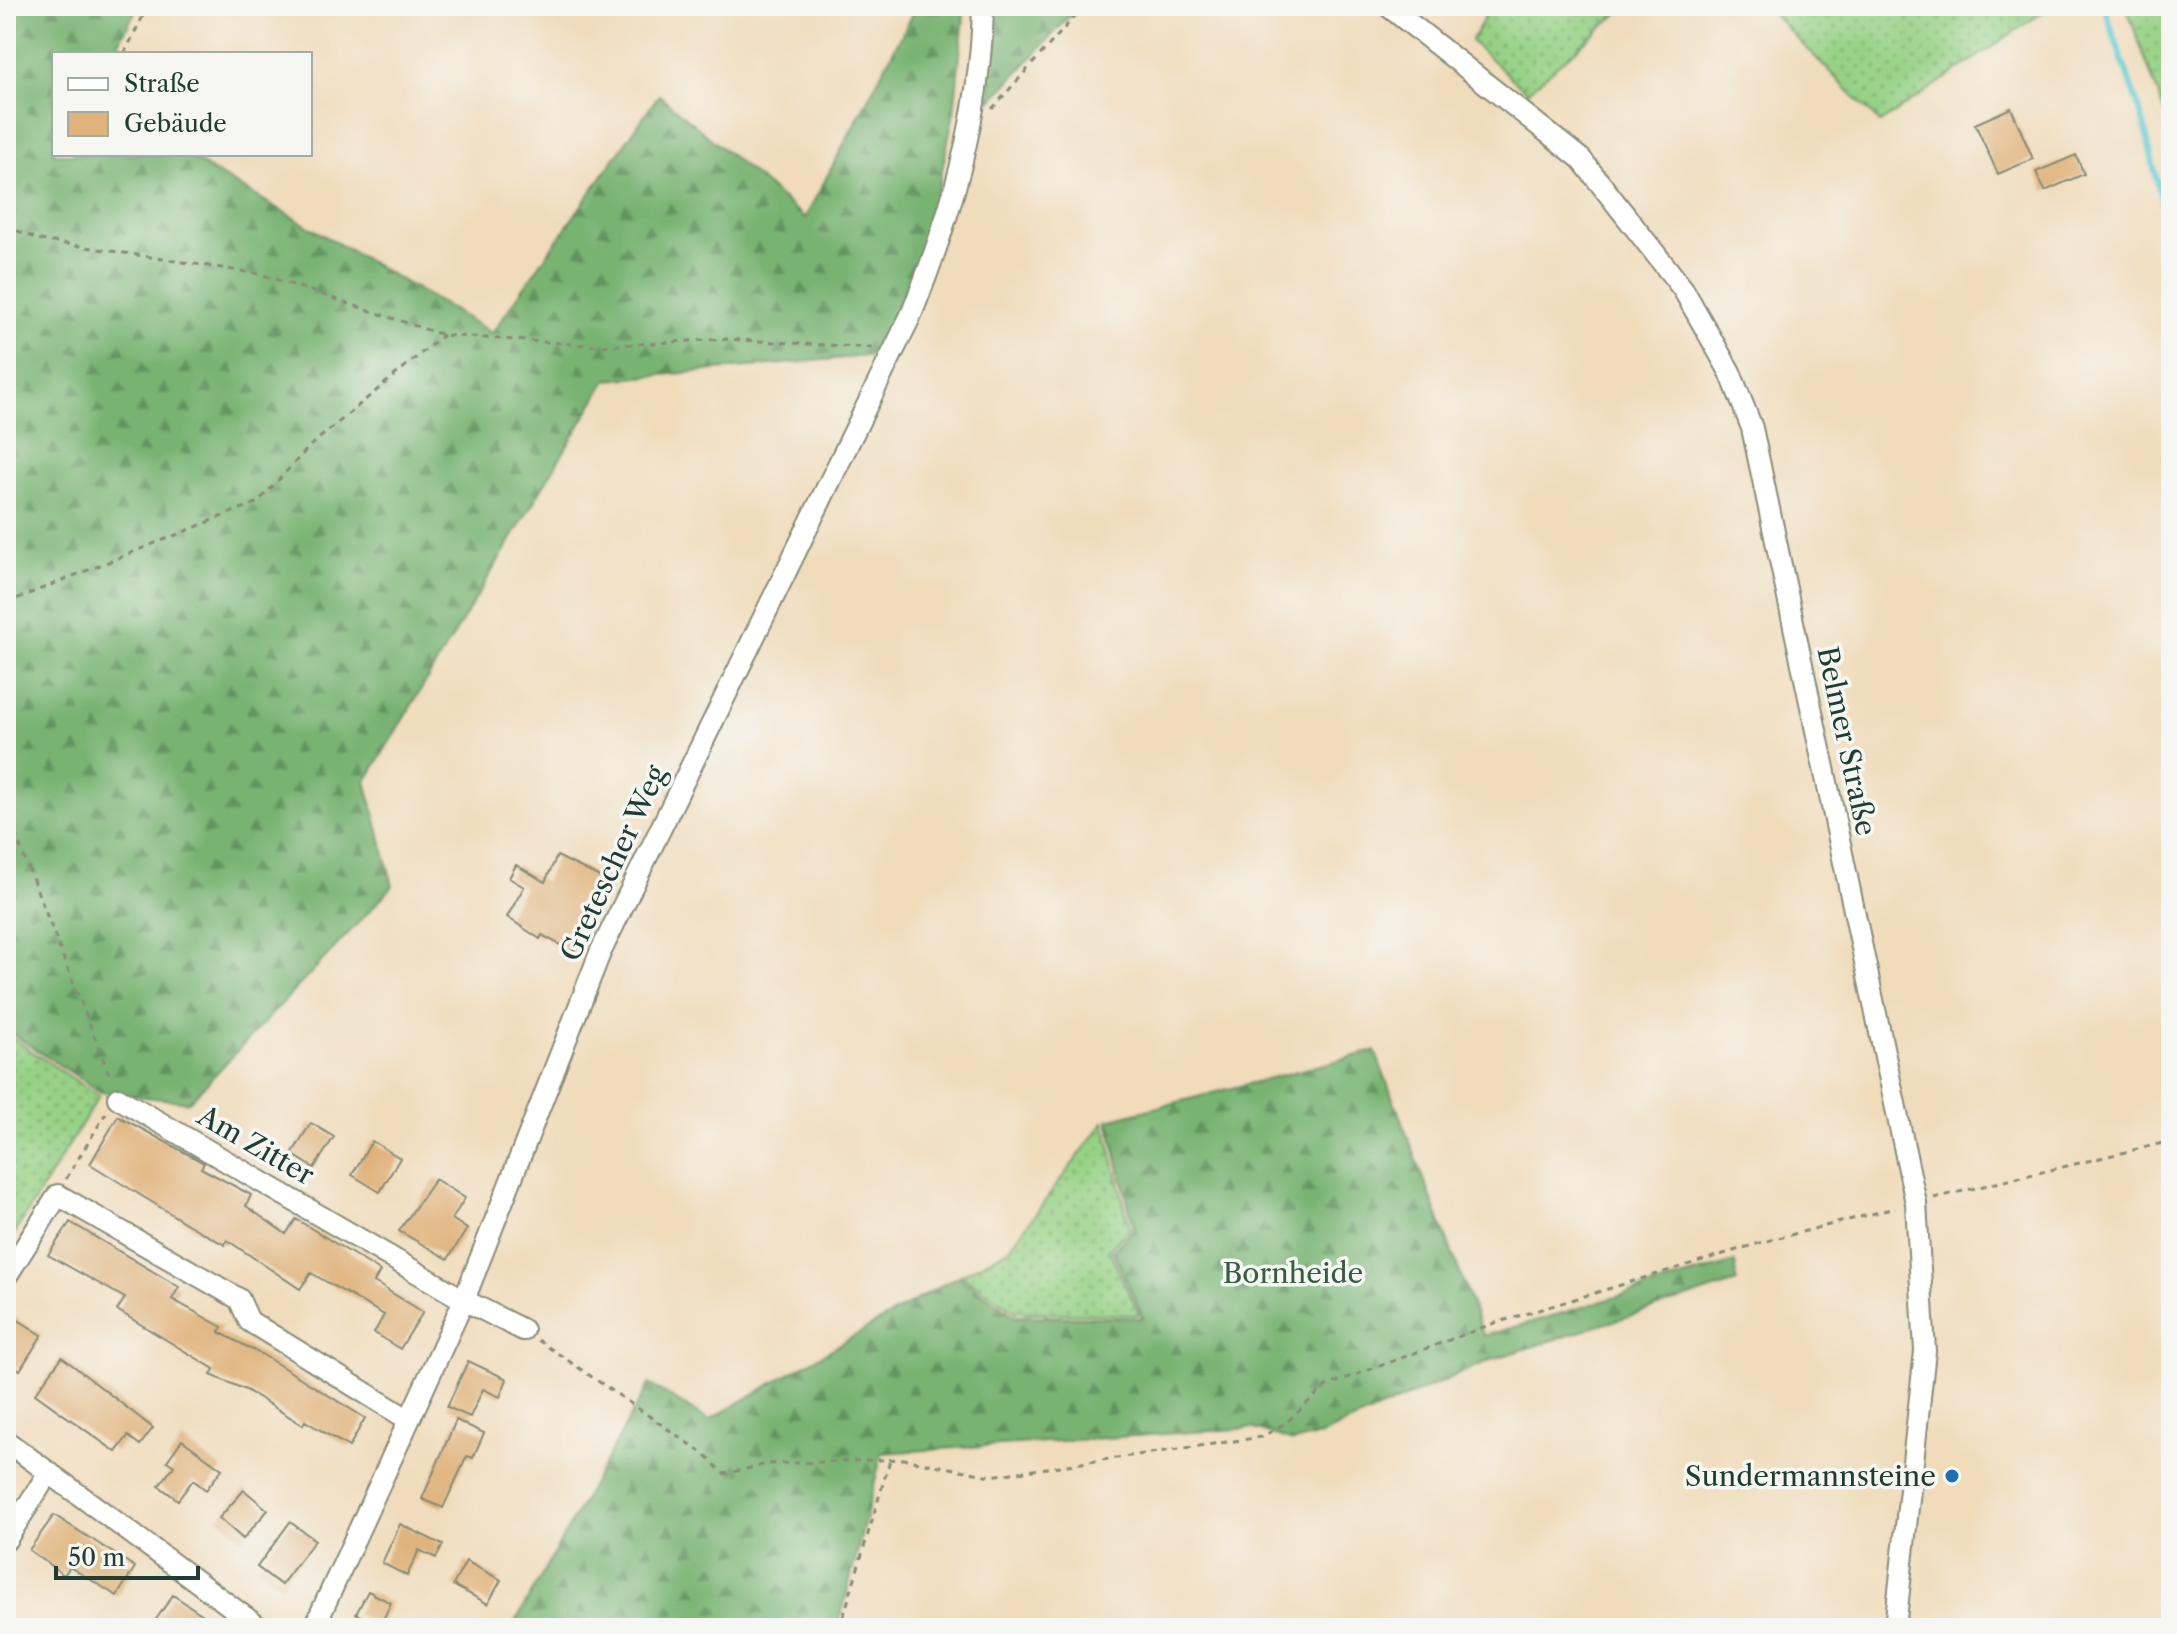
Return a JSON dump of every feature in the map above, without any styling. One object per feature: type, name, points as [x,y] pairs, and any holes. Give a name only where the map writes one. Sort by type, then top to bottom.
[{"type":"street","name":"Gretescher Weg","points":[[314,1628],[464,1300],[600,953],[656,831],[894,351],[934,260],[971,126],[983,6]]},
{"type":"street","name":"Belmer Straße","points":[[1388,6],[1581,159],[1683,289],[1730,372],[1752,428],[1916,1203],[1925,1351],[1895,1628]]},
{"type":"street","name":"Am Zitter","points":[[118,1098],[464,1300],[523,1330]]},
{"type":"street","points":[[6,1277],[58,1195],[239,1299],[249,1321],[409,1420]]},
{"type":"street","points":[[6,1441],[260,1628]]},
{"type":"street","points":[[6,1540],[49,1472]]},
{"type":"path","points":[[125,52],[148,6]]},
{"type":"path","points":[[971,126],[1030,70],[1084,6]]},
{"type":"path","points":[[6,226],[40,240],[260,274],[443,335],[601,346],[725,339],[894,351]]},
{"type":"path","points":[[6,603],[258,502],[310,446],[443,335]]},
{"type":"path","points":[[6,811],[118,1098],[86,1142],[58,1195]]},
{"type":"path","points":[[523,1330],[703,1453],[724,1474],[768,1464],[904,1459],[991,1476],[1262,1437],[1287,1422],[1326,1386],[1492,1324],[1763,1242],[2171,1141]]},
{"type":"path","points":[[840,1628],[890,1460]]},
{"type":"green space","points":[[6,6],[138,6],[114,52],[52,52],[52,156],[187,156],[492,333],[659,95],[805,218],[917,6],[965,6],[954,112],[929,232],[877,355],[607,380],[366,781],[393,886],[189,1102],[101,1092],[6,1030]]},
{"type":"green space","points":[[990,6],[1079,6],[990,102]]},
{"type":"green space","points":[[1491,6],[1626,6],[1527,92],[1471,41]]},
{"type":"green space","points":[[1765,6],[2052,6],[1880,123]]},
{"type":"green space","points":[[2126,6],[2171,6],[2171,130]]},
{"type":"green space","points":[[6,1034],[99,1096],[6,1247]]},
{"type":"green space","name":"Bornheide","points":[[1375,1051],[1484,1336],[1735,1262],[1737,1282],[1493,1359],[1321,1435],[1293,1442],[1252,1428],[882,1453],[838,1628],[512,1628],[649,1384],[709,1420],[958,1276],[1015,1316],[1143,1318],[1113,1251],[1134,1228],[1108,1120]]},
{"type":"green space","points":[[1104,1122],[1130,1228],[1109,1250],[1139,1315],[1016,1312],[961,1275],[1009,1249]]},
{"type":"building","points":[[2011,108],[2033,159],[1998,174],[1975,124]]},
{"type":"building","points":[[2076,155],[2084,174],[2045,191],[2036,172]]},
{"type":"building","points":[[557,856],[610,882],[573,952],[542,935],[540,939],[507,917],[524,887],[509,878],[516,865],[545,882]]},
{"type":"building","points":[[118,1116],[204,1163],[201,1168],[251,1195],[246,1206],[286,1234],[296,1219],[380,1271],[374,1282],[423,1312],[400,1349],[374,1333],[384,1315],[311,1273],[300,1289],[227,1240],[225,1245],[90,1164]]},
{"type":"building","points":[[311,1123],[334,1137],[314,1168],[292,1154]]},
{"type":"building","points":[[372,1141],[400,1158],[380,1192],[352,1175]]},
{"type":"building","points":[[435,1179],[465,1198],[452,1219],[467,1229],[448,1259],[399,1231]]},
{"type":"building","points":[[70,1222],[179,1287],[172,1299],[222,1327],[219,1332],[263,1355],[365,1418],[349,1447],[305,1421],[303,1425],[246,1390],[211,1375],[214,1369],[117,1310],[125,1298],[48,1255]]},
{"type":"building","points":[[12,1316],[42,1335],[20,1370],[6,1361],[6,1325]]},
{"type":"building","points":[[62,1357],[153,1428],[140,1445],[128,1436],[116,1452],[35,1394]]},
{"type":"building","points":[[468,1361],[507,1379],[500,1397],[483,1389],[470,1417],[447,1407]]},
{"type":"building","points":[[456,1420],[484,1433],[473,1458],[467,1456],[443,1508],[422,1499]]},
{"type":"building","points":[[182,1440],[222,1469],[206,1490],[193,1480],[178,1500],[159,1486],[174,1466],[167,1461]]},
{"type":"building","points":[[244,1490],[268,1510],[243,1539],[219,1518]]},
{"type":"building","points":[[54,1515],[135,1567],[117,1596],[70,1567],[64,1575],[29,1550]]},
{"type":"building","points":[[290,1522],[315,1540],[281,1585],[257,1567]]},
{"type":"building","points":[[400,1524],[443,1545],[436,1558],[419,1550],[407,1576],[382,1563]]},
{"type":"building","points":[[466,1561],[501,1580],[488,1604],[453,1585]]},
{"type":"building","points":[[368,1591],[391,1603],[380,1626],[356,1614]]},
{"type":"building","points":[[173,1595],[203,1615],[194,1628],[150,1628]]},
{"type":"waterway","points":[[2104,6],[2143,121],[2171,241]]},
{"type":"place","name":"Sundermannsteine","points":[[1952,1476]]}]
